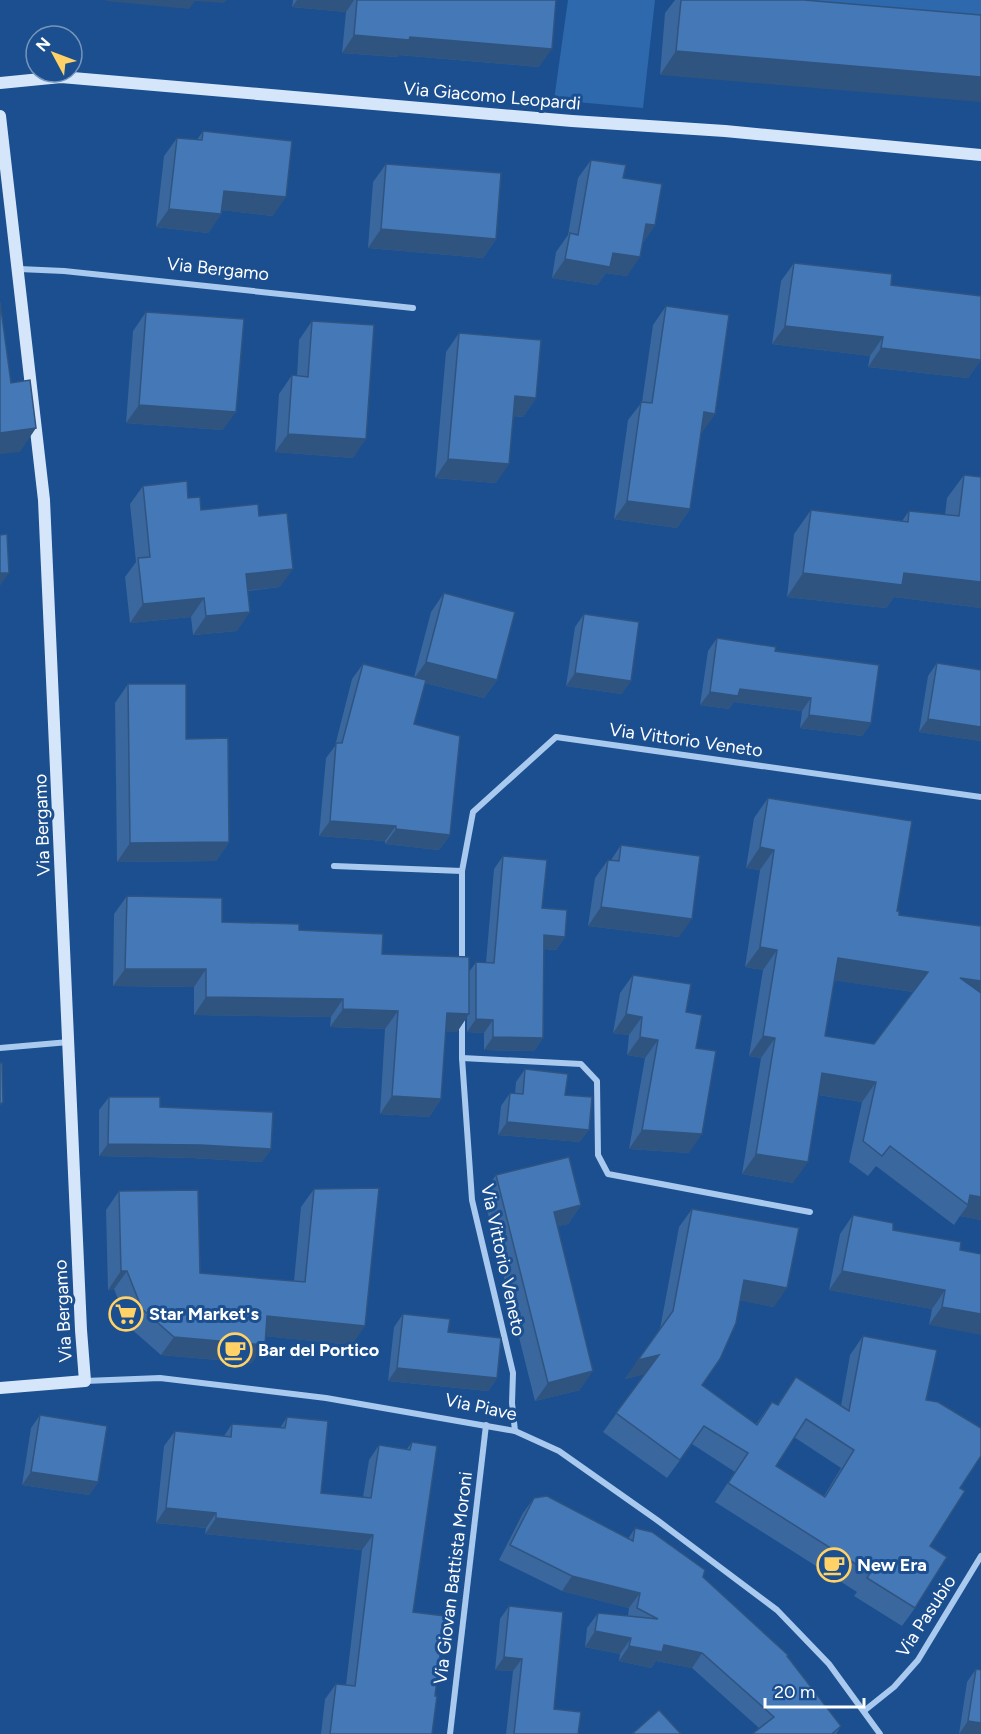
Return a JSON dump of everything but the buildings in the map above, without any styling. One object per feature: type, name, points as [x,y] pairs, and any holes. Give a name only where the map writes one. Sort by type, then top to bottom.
[{"type":"street","name":"Via Giacomo Leopardi","points":[[0,84],[61,77],[572,121],[725,131],[981,155]]},
{"type":"street","name":"Via Bergamo","points":[[0,117],[45,511],[85,1381]]},
{"type":"street","name":"Via Bergamo","points":[[19,269],[64,271],[413,308]]},
{"type":"street","name":"Via Vittorio Veneto","points":[[462,976],[462,871],[473,812],[556,737],[981,796]]},
{"type":"street","points":[[334,866],[462,871]]},
{"type":"street","name":"Via Vittorio Veneto","points":[[462,1011],[462,1058],[472,1200],[513,1373],[512,1402],[515,1431]]},
{"type":"street","points":[[0,1048],[69,1042]]},
{"type":"street","points":[[462,1058],[581,1064],[597,1081],[598,1155],[608,1174],[810,1212]]},
{"type":"street","name":"Via Piave","points":[[0,1388],[160,1378],[326,1398],[515,1431],[568,1457],[777,1610],[829,1664],[880,1734]]},
{"type":"street","name":"Via Giovan Battista Moroni","points":[[450,1734],[486,1425]]},
{"type":"street","name":"Via Pasubio","points":[[864,1712],[894,1687],[918,1660],[981,1556]]},
{"type":"shaded area","points":[[568,0],[655,0],[643,108],[554,100]]},
{"type":"shaded area","points":[[807,0],[981,0],[981,18]]},
{"type":"place","name":"Star Market's","points":[[126,1314]]},
{"type":"place","name":"Bar del Portico","points":[[235,1350]]},
{"type":"place","name":"New Era","points":[[834,1565]]}]
